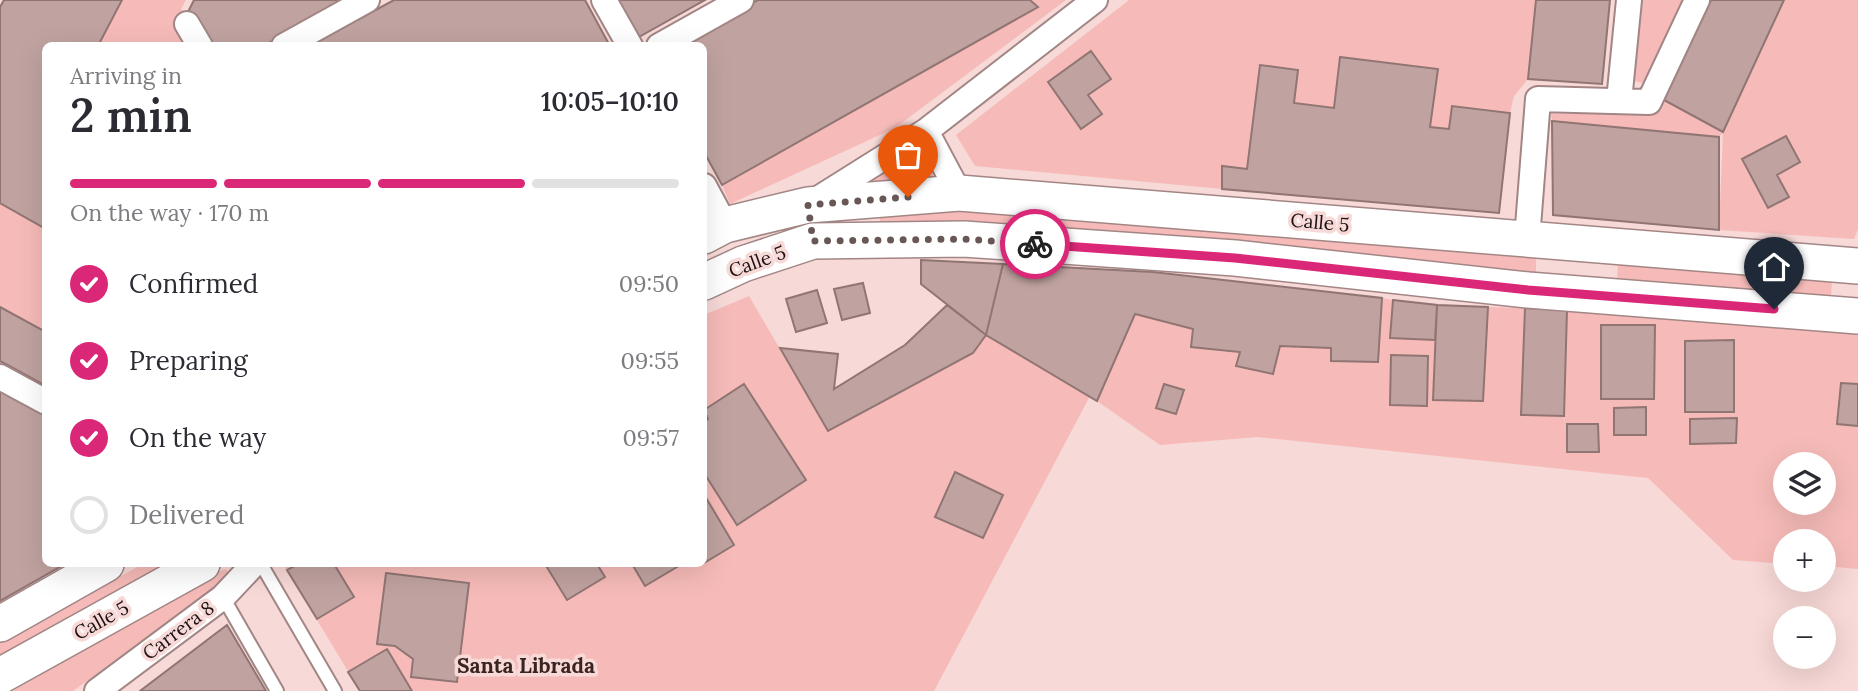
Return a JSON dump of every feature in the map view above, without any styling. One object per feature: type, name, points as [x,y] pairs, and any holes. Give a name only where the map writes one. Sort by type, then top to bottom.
[{"type":"main road","name":"Calle 5","points":[[714,230],[808,205],[958,193],[1858,266]]},
{"type":"main road","name":"Calle 5","points":[[707,281],[743,264],[813,241],[964,239],[1221,257],[1528,290],[1858,316]]},
{"type":"main road","points":[[0,624],[101,567]]},
{"type":"main road","name":"Calle 5","points":[[0,676],[196,567]]},
{"type":"street","points":[[291,42],[367,0]]},
{"type":"street","points":[[604,0],[628,42]]},
{"type":"street","points":[[666,42],[741,0]]},
{"type":"street","points":[[813,241],[808,205],[926,131],[1094,0]]},
{"type":"street","points":[[1619,101],[1629,0]]},
{"type":"street","points":[[1527,239],[1538,99],[1649,102],[1697,0]]},
{"type":"street","points":[[187,24],[198,42]]},
{"type":"street","points":[[926,131],[958,193]]},
{"type":"street","points":[[707,199],[714,230]]},
{"type":"street","points":[[0,377],[42,400]]},
{"type":"street","name":"Carrera 8","points":[[97,691],[223,597],[251,567]]},
{"type":"lane","points":[[263,567],[335,691]]},
{"type":"lane","points":[[223,597],[277,691]]},
{"type":"shaded area","points":[[120,0],[186,0],[181,9],[206,42],[98,42]]},
{"type":"shaded area","points":[[1030,0],[1066,0],[895,128],[730,204],[722,185],[1037,7]]},
{"type":"shaded area","points":[[1129,0],[1536,0],[1528,79],[1514,96],[1510,113],[1452,106],[1449,129],[1430,127],[1438,70],[1341,57],[1334,108],[1294,103],[1298,70],[1261,66],[1247,169],[1222,166],[1222,189],[975,166],[956,135]]},
{"type":"shaded area","points":[[1639,0],[1684,0],[1648,84],[1628,80]]},
{"type":"shaded area","points":[[1784,0],[1858,0],[1858,229],[1854,239],[1719,230],[1723,133],[1719,137],[1552,121],[1551,114],[1644,114],[1664,100],[1723,132]]},
{"type":"shaded area","points":[[922,147],[936,183],[865,187]]},
{"type":"shaded area","points":[[0,203],[42,227],[42,330],[0,307]]},
{"type":"shaded area","points":[[880,212],[1034,212],[1536,253],[1536,274],[880,225]]},
{"type":"shaded area","points":[[1618,264],[1832,280],[1831,296],[1617,280]]},
{"type":"shaded area","points":[[749,296],[828,431],[972,353],[986,335],[1090,396],[934,691],[360,691],[285,567],[547,567],[567,600],[605,577],[599,567],[707,567],[707,314]],"holes":[[[386,573],[469,583],[457,682],[411,677],[413,659],[395,646],[377,644]]]},
{"type":"shaded area","points":[[1382,298],[1393,300],[1390,337],[1435,340],[1434,399],[1483,401],[1488,307],[1525,308],[1521,415],[1564,416],[1564,433],[1567,310],[1746,322],[1858,333],[1858,569],[1836,567],[1836,529],[1773,529],[1773,563],[1733,560],[1648,478],[1258,437],[1160,445],[1097,401],[1135,314],[1193,329],[1192,347],[1240,352],[1236,366],[1273,374],[1280,346],[1331,348],[1331,361],[1377,362]]},
{"type":"shaded area","points":[[138,567],[176,567],[0,664],[0,643]]},
{"type":"shaded area","points":[[226,569],[230,576],[73,691],[13,691],[212,574]]},
{"type":"building","points":[[4,0],[122,0],[100,42],[42,42],[42,227],[0,203],[0,7]]},
{"type":"building","points":[[194,0],[345,0],[270,42],[205,42],[187,14]]},
{"type":"building","points":[[394,0],[585,0],[608,42],[316,42]]},
{"type":"building","points":[[618,0],[705,0],[639,37]]},
{"type":"building","points":[[758,0],[1030,0],[1038,7],[722,185],[707,158],[707,42],[685,42]]},
{"type":"building","points":[[1536,0],[1610,0],[1602,84],[1528,79]]},
{"type":"building","points":[[1711,0],[1784,0],[1723,132],[1664,100]]},
{"type":"building","points":[[1091,51],[1111,79],[1088,95],[1102,114],[1081,129],[1048,82]]},
{"type":"building","points":[[1340,57],[1438,69],[1430,127],[1449,129],[1452,106],[1510,113],[1499,213],[1222,189],[1222,166],[1247,169],[1260,65],[1298,70],[1294,103],[1334,108]]},
{"type":"building","points":[[1552,121],[1719,137],[1719,230],[1553,215]]},
{"type":"building","points":[[1786,136],[1800,162],[1777,175],[1789,197],[1768,208],[1742,159]]},
{"type":"building","points":[[921,260],[1003,264],[986,335],[921,284]]},
{"type":"building","points":[[1003,264],[1153,272],[1382,298],[1378,362],[1331,361],[1331,348],[1280,346],[1273,374],[1236,366],[1240,352],[1191,347],[1193,329],[1135,314],[1097,401],[986,335]]},
{"type":"building","points":[[863,283],[870,313],[842,320],[834,289]]},
{"type":"building","points":[[817,290],[827,323],[796,332],[786,299]]},
{"type":"building","points":[[1393,300],[1437,305],[1435,340],[1390,338]]},
{"type":"building","points":[[947,305],[986,335],[973,353],[828,431],[780,348],[838,354],[834,389],[905,345]]},
{"type":"building","points":[[1437,305],[1488,307],[1483,401],[1433,400]]},
{"type":"building","points":[[0,307],[42,330],[42,384],[0,361]]},
{"type":"building","points":[[1525,308],[1567,310],[1564,416],[1521,415]]},
{"type":"building","points":[[1601,325],[1655,325],[1654,399],[1601,399]]},
{"type":"building","points":[[1734,340],[1734,412],[1685,412],[1685,341]]},
{"type":"building","points":[[1391,355],[1428,356],[1427,406],[1390,405]]},
{"type":"building","points":[[1841,383],[1858,384],[1858,426],[1837,424]]},
{"type":"building","points":[[744,384],[806,480],[737,525],[707,478],[707,408]]},
{"type":"building","points":[[1164,384],[1184,390],[1176,414],[1156,408]]},
{"type":"building","points":[[0,388],[42,411],[42,567],[60,567],[0,601]]},
{"type":"building","points":[[1646,407],[1646,435],[1614,435],[1614,408]]},
{"type":"building","points":[[1737,418],[1736,443],[1690,444],[1690,419]]},
{"type":"building","points":[[1567,424],[1598,424],[1599,452],[1567,452]]},
{"type":"building","points":[[955,472],[1003,495],[983,538],[935,517]]},
{"type":"building","points":[[707,499],[734,545],[707,561]]},
{"type":"building","points":[[292,567],[336,567],[354,597],[317,619],[287,570]]},
{"type":"building","points":[[547,567],[599,567],[605,577],[567,600]]},
{"type":"building","points":[[634,567],[677,567],[645,586]]},
{"type":"building","points":[[386,573],[469,583],[457,682],[411,677],[413,659],[395,646],[377,644]]},
{"type":"building","points":[[227,625],[266,691],[140,691]]},
{"type":"building","points":[[387,649],[412,691],[360,691],[348,672]]},
{"type":"way so far","points":[[908,197],[808,205],[813,241],[964,239],[1035,244]]},
{"type":"district","name":"Santa Librada","points":[[526,666]]},
{"type":"route","points":[[1035,244],[1235,258],[1528,290],[1774,309]]}]
